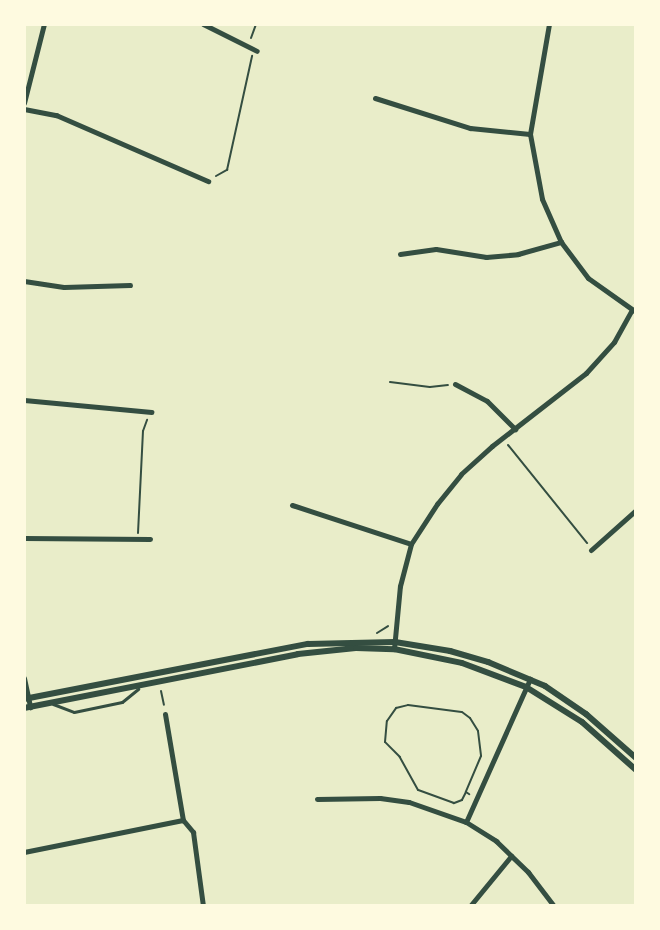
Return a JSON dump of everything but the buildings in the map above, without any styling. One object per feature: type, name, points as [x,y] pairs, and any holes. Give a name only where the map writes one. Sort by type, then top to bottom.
[{"type":"street","points":[[24,103],[44,24]]},
{"type":"street","points":[[203,24],[254,50]]},
{"type":"street","points":[[395,646],[400,586],[411,544],[461,474],[586,373],[614,342],[633,312],[588,278],[561,242],[542,199],[530,134],[549,24]]},
{"type":"street","points":[[375,98],[470,128],[530,134]]},
{"type":"street","points":[[24,109],[56,115],[208,181]]},
{"type":"street","points":[[400,254],[436,249],[486,257],[518,254],[561,242]]},
{"type":"street","points":[[24,281],[64,287],[130,285]]},
{"type":"street","points":[[455,384],[487,401],[515,429]]},
{"type":"street","points":[[24,400],[151,412]]},
{"type":"street","points":[[292,505],[411,544]]},
{"type":"street","points":[[591,550],[636,510]]},
{"type":"street","points":[[24,538],[150,539]]},
{"type":"street","points":[[26,703],[308,644],[395,646],[450,651],[530,679],[586,714],[636,758]]},
{"type":"street","points":[[26,703],[50,703],[309,652],[395,646],[462,663],[526,687],[582,722],[636,770]]},
{"type":"street","points":[[24,678],[26,703]]},
{"type":"street","points":[[466,822],[530,679]]},
{"type":"street","points":[[165,714],[183,820],[193,832],[203,906]]},
{"type":"street","points":[[317,799],[380,798],[409,802],[466,822],[511,856],[554,906]]},
{"type":"street","points":[[24,852],[183,820]]},
{"type":"street","points":[[470,906],[511,856]]},
{"type":"lane","points":[[50,703],[74,712],[122,702],[140,685]]},
{"type":"path","points":[[208,181],[227,170],[252,64],[256,24]]},
{"type":"path","points":[[390,382],[430,387],[455,384]]},
{"type":"path","points":[[138,539],[143,431],[151,412]]},
{"type":"path","points":[[503,438],[585,537],[591,550]]},
{"type":"path","points":[[408,705],[462,712],[470,718],[478,731],[481,756],[466,792],[462,800],[454,803],[418,790],[400,757],[385,742],[387,721],[396,708],[408,705]]},
{"type":"path","points":[[466,792],[476,799]]}]
